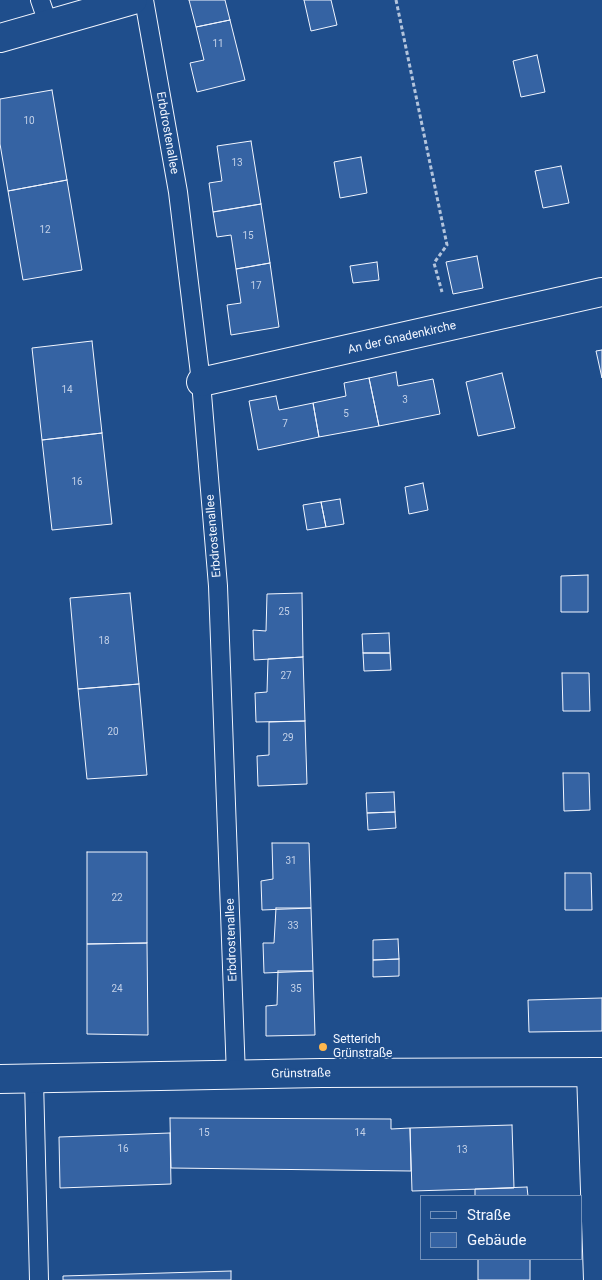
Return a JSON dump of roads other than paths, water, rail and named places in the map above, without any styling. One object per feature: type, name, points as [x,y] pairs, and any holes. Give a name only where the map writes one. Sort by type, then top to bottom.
[{"type":"street","points":[[0,38],[44,11],[133,0]]},
{"type":"street","name":"An der Gnadenkirche","points":[[201,382],[602,292]]},
{"type":"street","points":[[596,1072],[598,1280]]},
{"type":"street","name":"Grünstraße","points":[[0,1079],[596,1072]]},
{"type":"lane","name":"Erbdrostenallee","points":[[144,0],[178,192],[201,382],[218,595],[236,1076]]},
{"type":"lane","points":[[34,1080],[39,1280]]},
{"type":"place","name":"Setterich Grünstraße","points":[[323,1047]]}]
